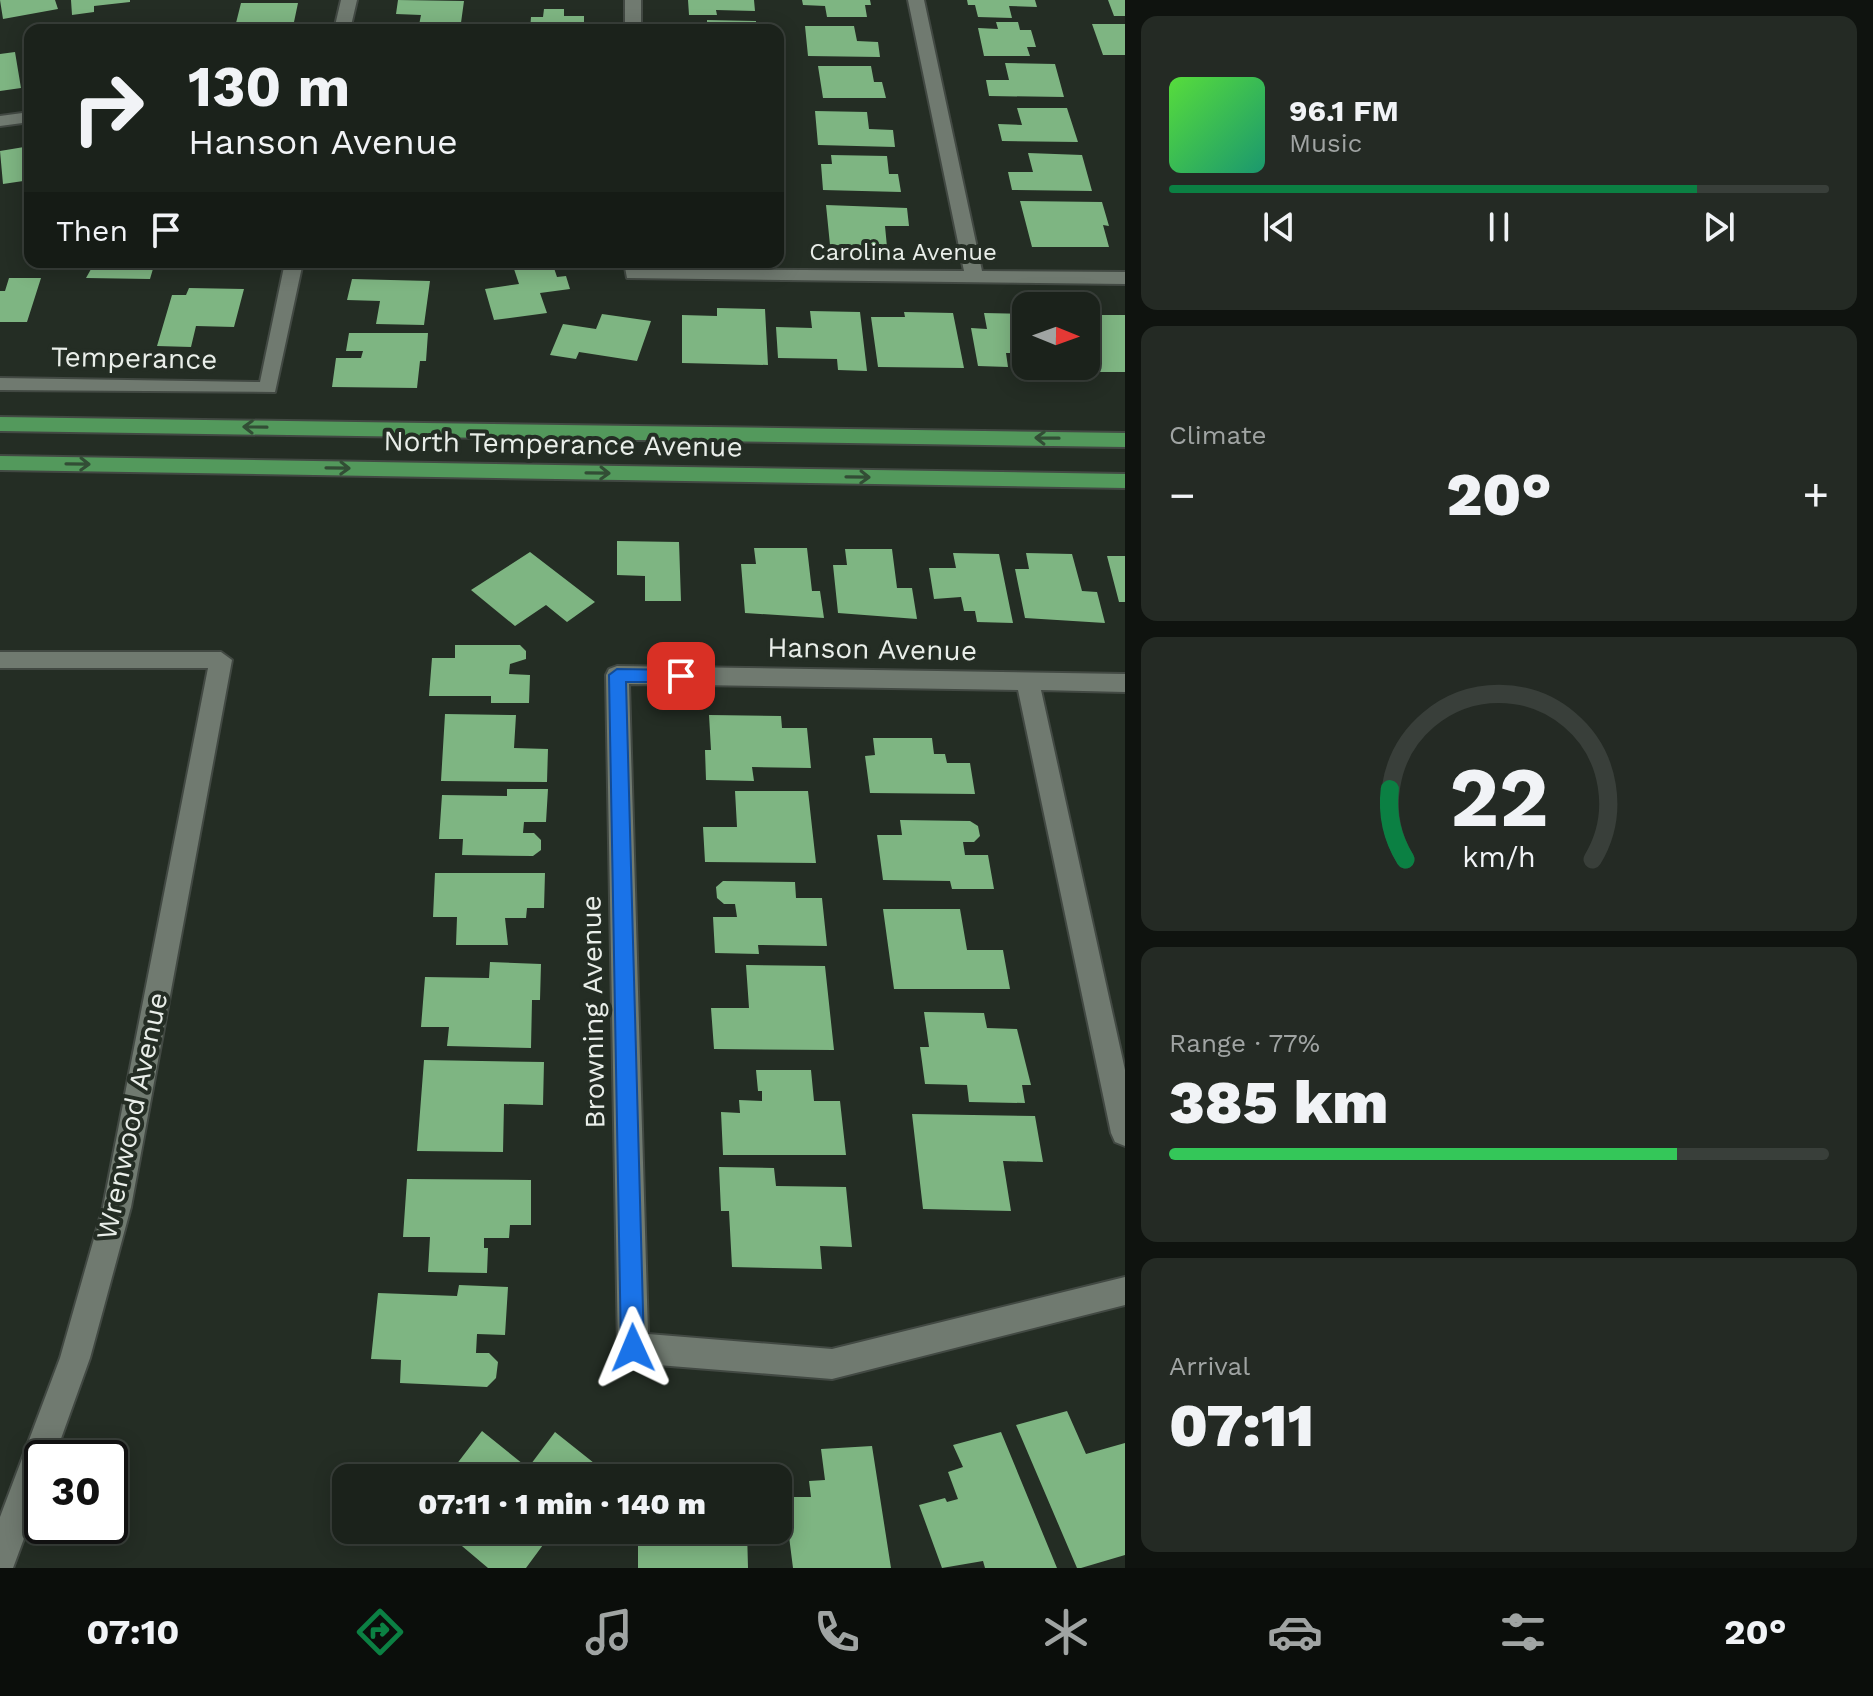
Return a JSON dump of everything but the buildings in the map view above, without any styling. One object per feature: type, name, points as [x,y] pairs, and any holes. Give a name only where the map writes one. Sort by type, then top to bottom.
[{"type":"main road","name":"North Temperance Avenue","points":[[0,424],[1125,440]]},
{"type":"main road","name":"North Temperance Avenue","points":[[0,463],[1125,481]]},
{"type":"street","points":[[343,24],[349,0]]},
{"type":"street","points":[[633,0],[633,24]]},
{"type":"street","points":[[916,0],[974,276]]},
{"type":"street","points":[[0,121],[24,118]]},
{"type":"street","name":"Temperance","points":[[0,384],[268,388],[293,268]]},
{"type":"street","name":"Carolina Avenue","points":[[633,268],[1125,278]]},
{"type":"street","name":"Wrenwood Avenue","points":[[0,660],[221,660],[117,1207],[75,1358],[0,1560]]},
{"type":"street","name":"Hanson Avenue","points":[[617,675],[1125,683]]},
{"type":"street","name":"Browning Avenue","points":[[617,675],[633,1348],[832,1364],[1125,1291]]},
{"type":"street","points":[[1028,681],[1115,1037],[1125,1133]]},
{"type":"route","points":[[633,1348],[617,675],[681,676]]}]
